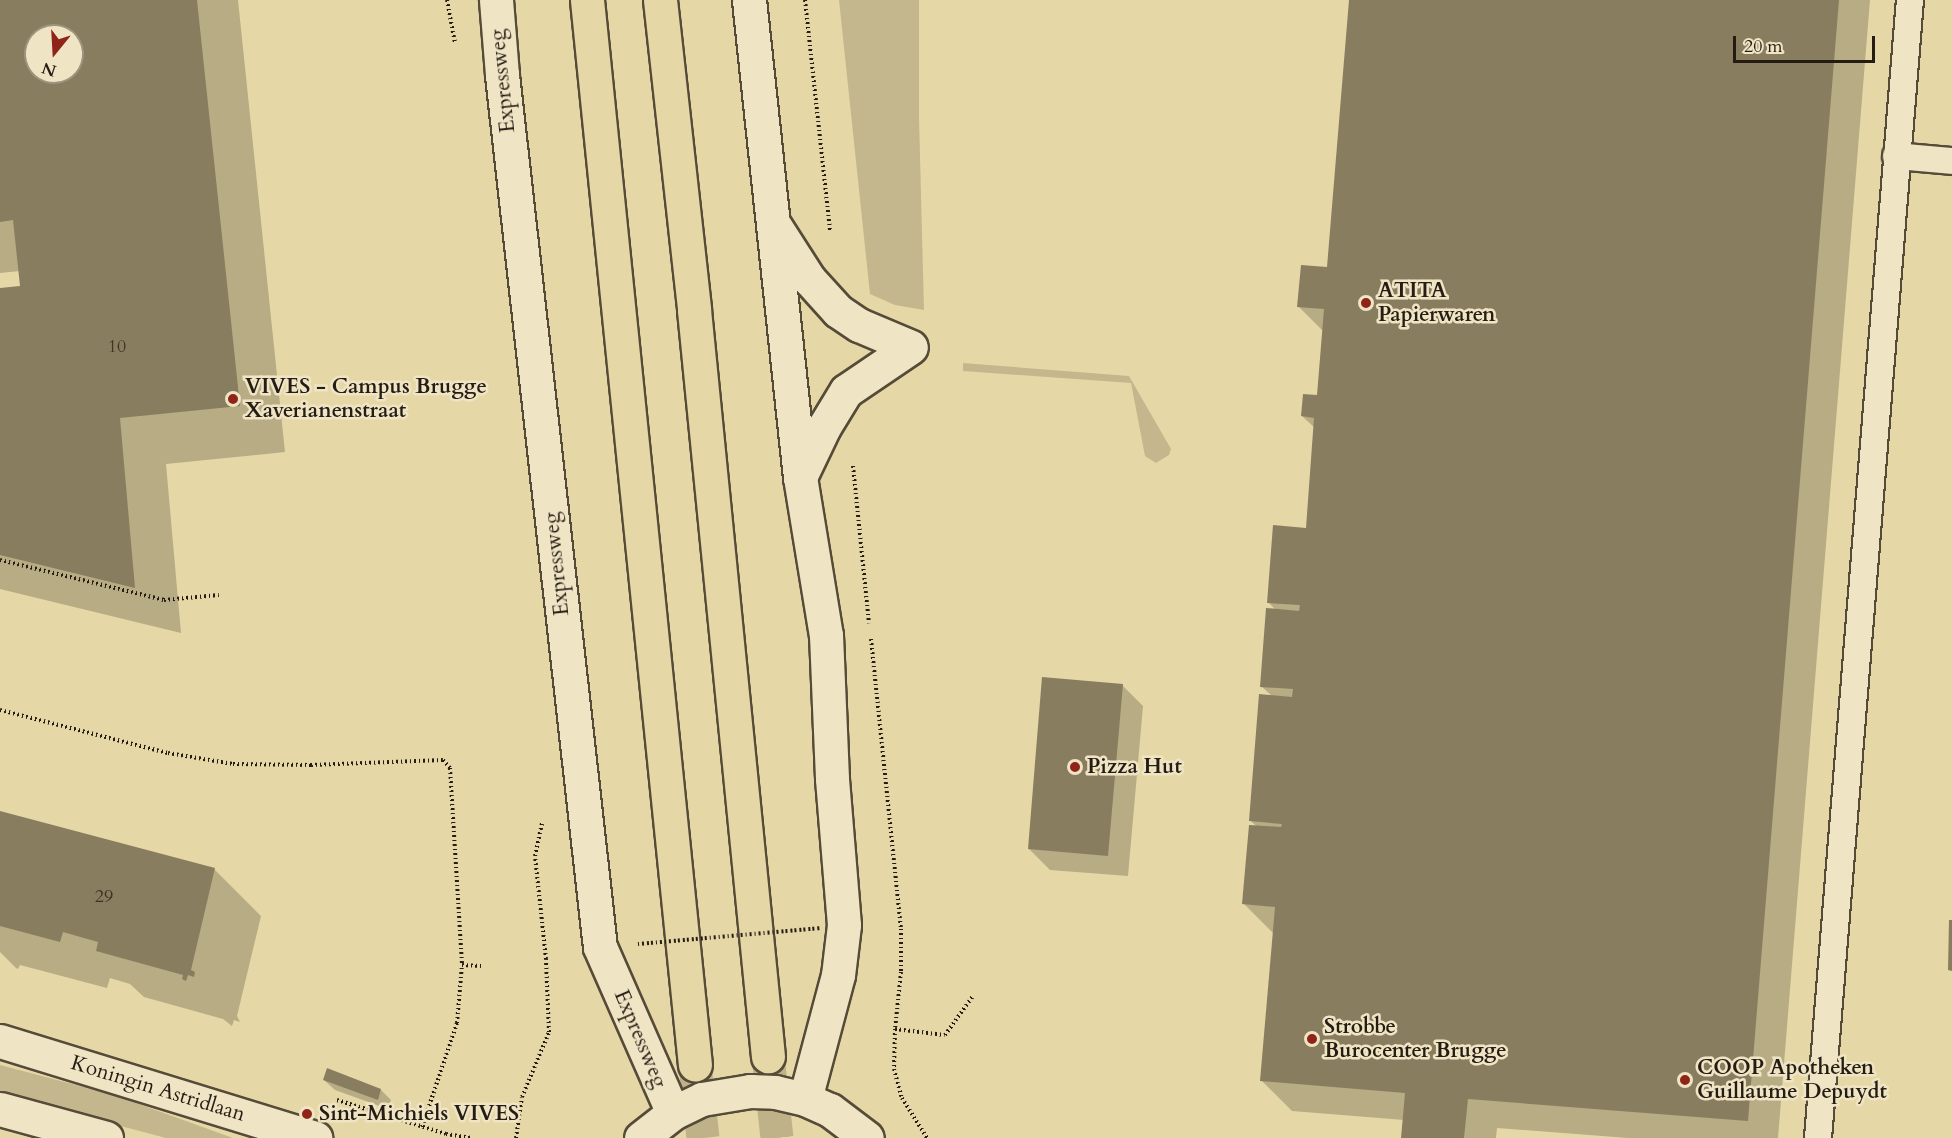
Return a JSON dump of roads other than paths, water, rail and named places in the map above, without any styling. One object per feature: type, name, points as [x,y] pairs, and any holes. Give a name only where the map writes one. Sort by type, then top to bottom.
[{"type":"highway","name":"Expressweg","points":[[587,0],[695,1065]]},
{"type":"highway","points":[[660,0],[694,310],[768,1056]]},
{"type":"street","name":"Expressweg","points":[[496,0],[502,75],[600,947],[673,1113]]},
{"type":"street","points":[[749,0],[800,477],[826,635],[832,779],[844,925],[838,975],[805,1099]]},
{"type":"street","points":[[773,223],[809,279],[838,311],[859,325],[911,346],[846,391],[824,427],[800,477]]},
{"type":"street","name":"Koningin Astridlaan","points":[[0,1041],[315,1138]]},
{"type":"street","points":[[641,1138],[673,1113],[702,1099],[741,1092],[775,1092],[805,1099],[830,1110],[867,1138]]},
{"type":"street","points":[[0,1109],[106,1138]]},
{"type":"lane","points":[[1818,1138],[1910,0]]},
{"type":"lane","points":[[1896,156],[1952,161]]},
{"type":"tunnel","points":[[768,1056],[777,1138]]},
{"type":"tunnel","points":[[695,1065],[703,1138]]},
{"type":"place","name":"ATITA Papierwaren","points":[[1366,303]]},
{"type":"place","name":"VIVES - Campus Brugge Xaverianenstraat","points":[[233,399]]},
{"type":"place","name":"Pizza Hut","points":[[1075,767]]},
{"type":"place","name":"Strobbe Burocenter Brugge","points":[[1312,1039]]},
{"type":"place","name":"COOP Apotheken Guillaume Depuydt","points":[[1685,1080]]},
{"type":"place","name":"Sint-Michiels VIVES","points":[[307,1114]]}]
